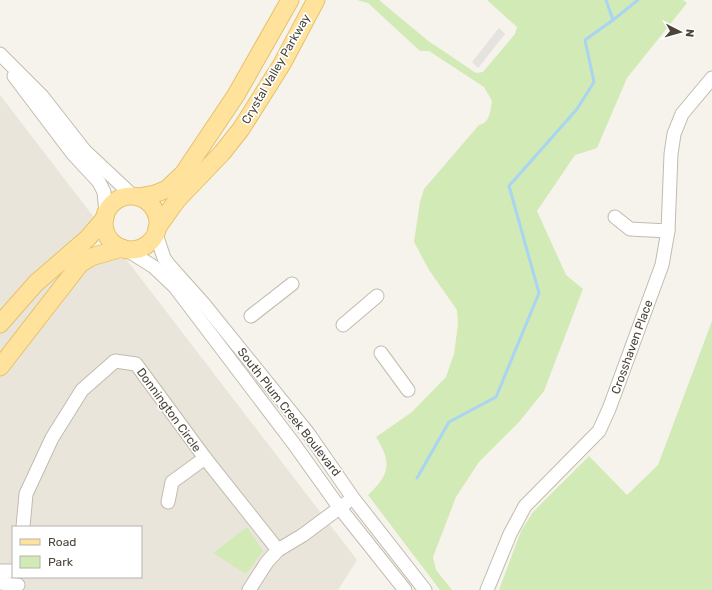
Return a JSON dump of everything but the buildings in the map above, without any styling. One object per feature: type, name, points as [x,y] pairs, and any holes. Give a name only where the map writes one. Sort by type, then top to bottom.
[{"type":"main road","name":"Crystal Valley Parkway","points":[[136,197],[155,194],[167,188],[183,174],[236,95],[290,0]]},
{"type":"main road","name":"Crystal Valley Parkway","points":[[157,231],[177,200],[222,153],[241,129],[282,64],[316,0]]},
{"type":"main road","points":[[0,324],[36,283],[88,238],[117,200],[136,197],[147,202],[154,209],[157,218],[157,231],[144,246],[139,249],[124,249],[91,257],[80,264],[0,367]]},
{"type":"main road","points":[[106,216],[105,229],[109,239],[124,249]]},
{"type":"street","points":[[0,54],[42,96],[85,151],[136,197]]},
{"type":"street","points":[[0,54],[15,78],[73,154],[99,182],[104,192],[106,216]]},
{"type":"street","name":"Crosshaven Place","points":[[487,590],[510,534],[525,506],[599,431],[662,265],[668,231],[671,154],[674,134],[682,114],[712,78]]},
{"type":"street","points":[[615,217],[630,229],[668,231]]},
{"type":"street","name":"South Plum Creek Boulevard","points":[[157,231],[164,258],[169,265],[199,298],[308,433],[354,498],[425,590]]},
{"type":"street","name":"South Plum Creek Boulevard","points":[[124,249],[154,267],[175,287],[294,444],[339,507],[405,590]]},
{"type":"street","points":[[251,316],[292,284]]},
{"type":"street","points":[[343,324],[377,296]]},
{"type":"street","points":[[381,353],[408,390]]},
{"type":"street","name":"Donnington Circle","points":[[23,526],[26,494],[52,438],[82,390],[115,361],[136,364],[205,458],[278,550]]},
{"type":"street","points":[[168,502],[172,482],[205,458]]},
{"type":"street","points":[[249,590],[267,562],[278,550],[354,498]]},
{"type":"street","points":[[0,570],[12,571]]},
{"type":"street","points":[[0,583],[18,584]]},
{"type":"shaded area","points":[[499,28],[505,34],[478,68],[472,62]]},
{"type":"shaded area","points":[[0,95],[96,220],[83,258],[126,259],[357,560],[338,590],[0,590]]},
{"type":"green space","points":[[357,0],[379,0],[427,40],[476,73],[483,72],[515,34],[517,27],[487,0],[683,0],[687,3],[627,78],[597,148],[575,155],[537,211],[566,275],[583,289],[544,391],[519,422],[479,462],[456,497],[433,557],[436,570],[452,590],[440,590],[368,495],[381,481],[386,468],[385,454],[376,437],[412,412],[446,377],[454,354],[458,324],[457,310],[429,270],[414,242],[420,202],[424,189],[479,125],[486,121],[490,112],[492,101],[484,87],[429,51],[420,51],[368,3]]},
{"type":"green space","points":[[712,321],[712,590],[499,590],[521,531],[533,512],[589,456],[627,495],[658,465]]},
{"type":"green space","points":[[247,527],[263,551],[246,574],[213,553]]},
{"type":"waterway","points":[[417,478],[449,422],[496,397],[539,293],[509,186],[577,109],[594,82],[585,40],[613,20],[606,0]]},
{"type":"waterway","points":[[613,20],[638,0]]}]
